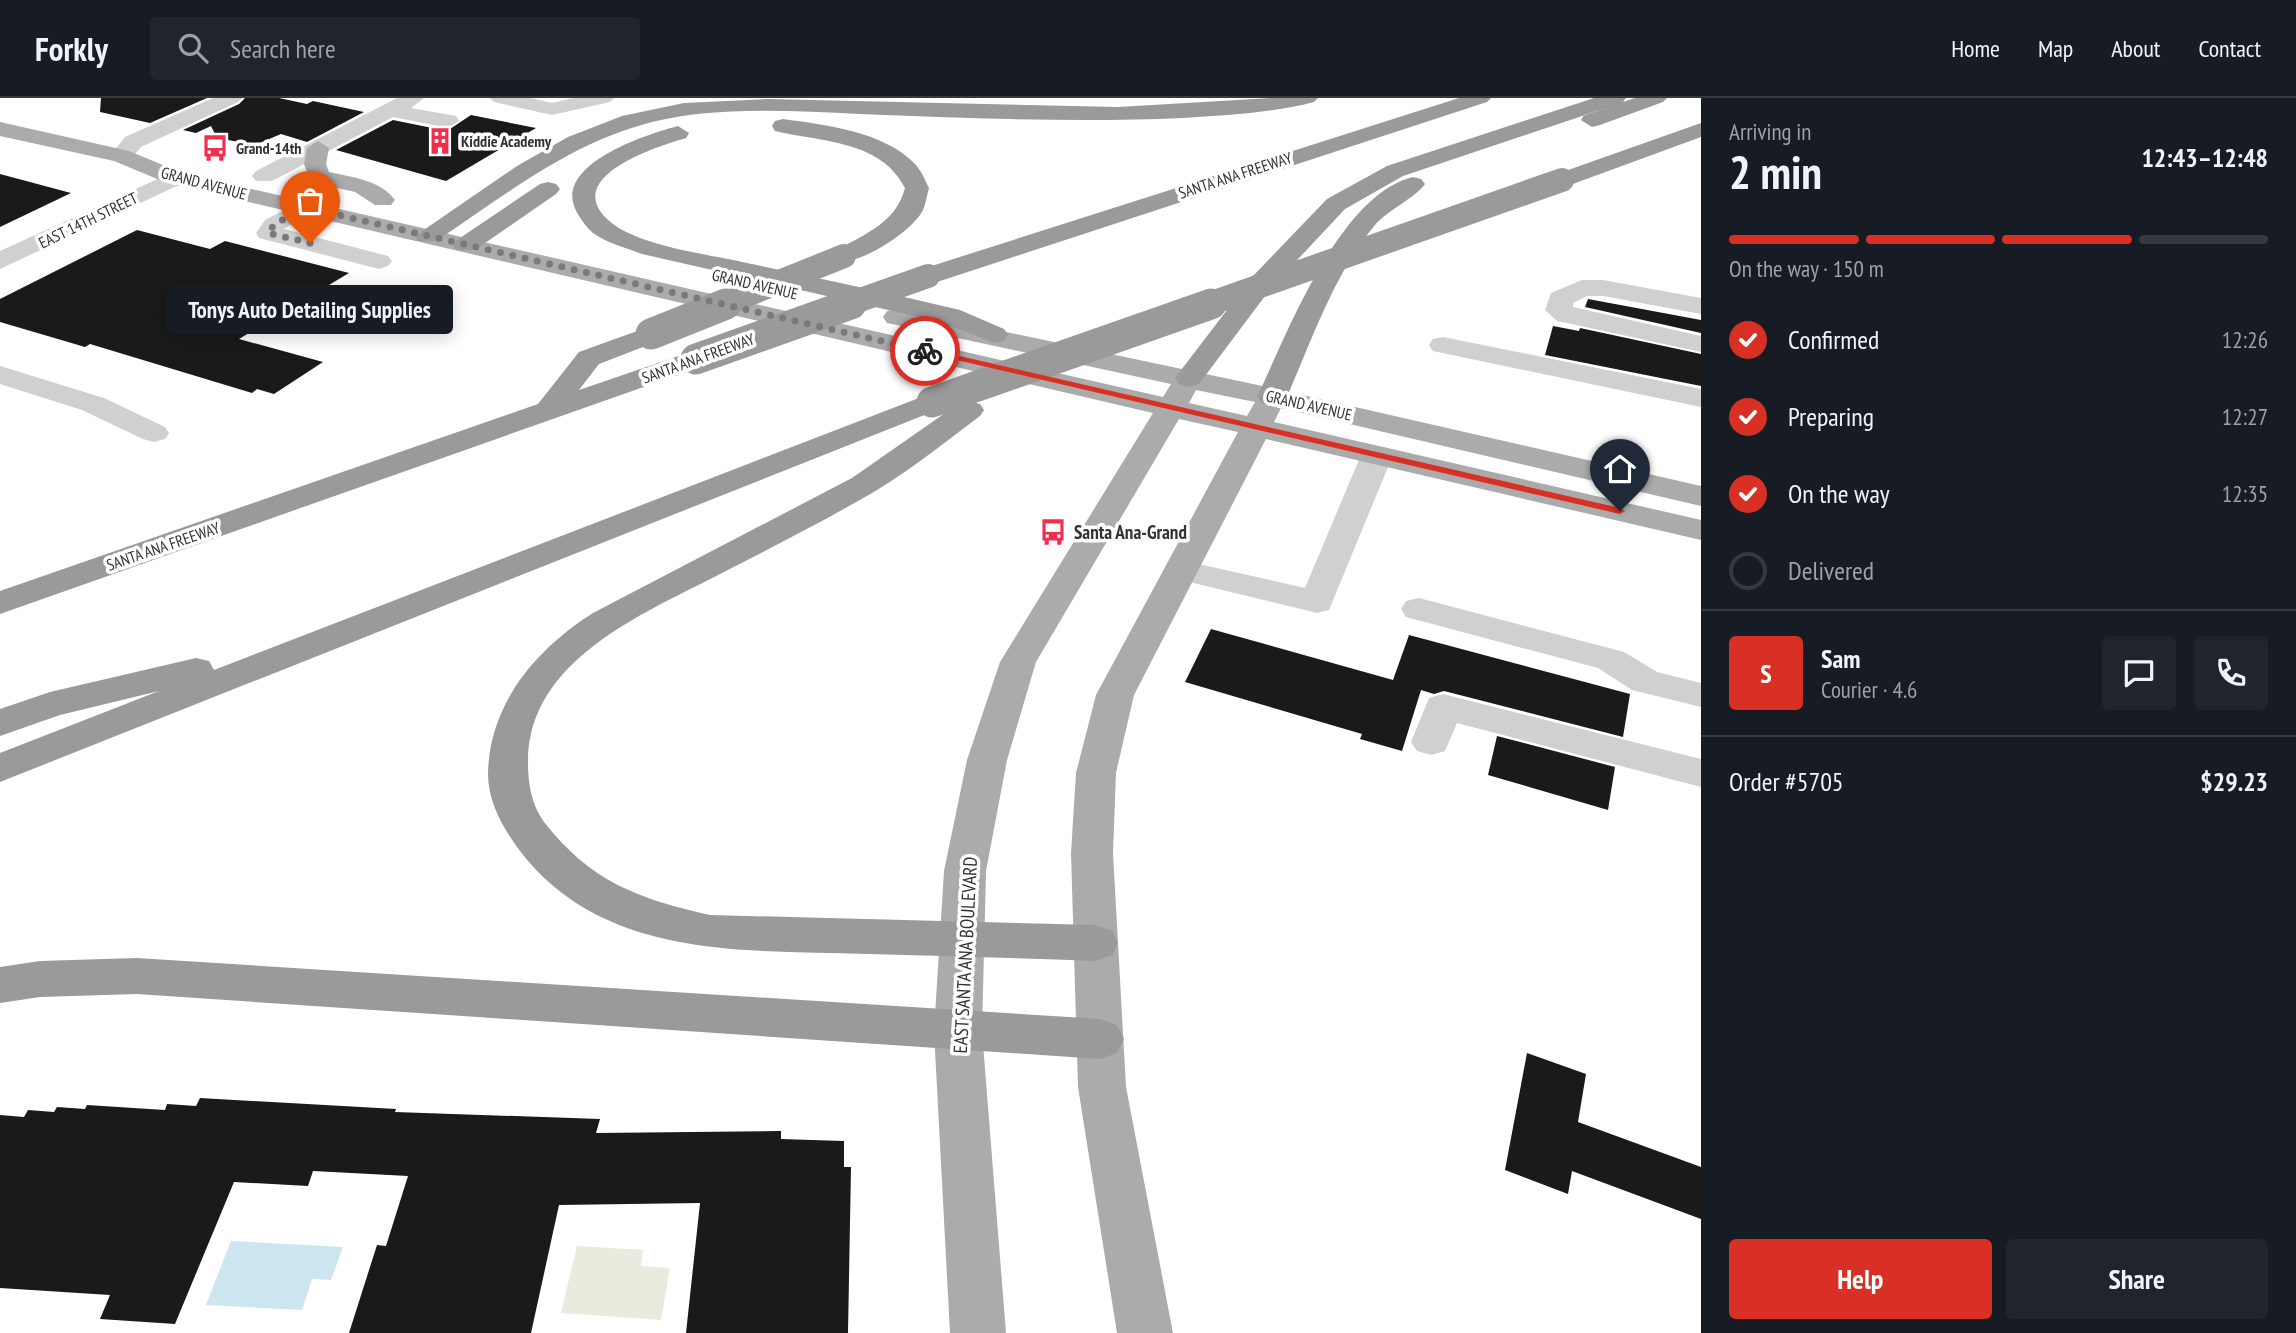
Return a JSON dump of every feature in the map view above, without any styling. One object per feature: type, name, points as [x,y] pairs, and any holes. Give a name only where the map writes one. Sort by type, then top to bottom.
[{"type":"highway","points":[[427,236],[585,138],[628,121],[691,109],[819,106],[1139,113],[1260,106],[1307,98]]},
{"type":"highway","name":"SANTA ANA FREEWAY","points":[[0,603],[928,276],[1480,98]]},
{"type":"highway","points":[[1180,393],[1262,282],[1336,204],[1395,171],[1615,98]]},
{"type":"highway","points":[[1272,397],[1304,326],[1343,253],[1360,228],[1385,202],[1429,177],[1656,98]]},
{"type":"highway","points":[[466,245],[603,153],[657,133],[754,124],[798,127],[856,139],[897,159],[911,173],[918,196],[913,211],[901,225],[877,242],[589,358],[548,411]]},
{"type":"highway","points":[[688,130],[638,145],[604,164],[585,190],[586,206],[596,223],[622,238],[651,249],[950,316],[994,335]]},
{"type":"highway","points":[[0,768],[932,402],[1701,130]]},
{"type":"highway","points":[[1029,368],[851,492],[631,607],[567,649],[547,667],[513,726],[507,774],[512,798],[522,821],[560,870],[586,891],[660,922],[710,932],[1096,943]]},
{"type":"highway","points":[[0,723],[50,705],[335,637]]},
{"type":"highway","points":[[0,985],[40,979],[137,976],[1100,1039]]},
{"type":"main road","points":[[0,129],[121,156]]},
{"type":"main road","points":[[318,148],[315,164],[319,177],[363,187],[383,200]]},
{"type":"main road","name":"GRAND AVENUE","points":[[121,156],[190,160],[523,231]]},
{"type":"main road","name":"GRAND AVENUE","points":[[121,156],[176,178],[466,245],[1180,393],[1272,397],[1701,496]]},
{"type":"main road","name":"GRAND AVENUE","points":[[577,244],[943,327],[994,335],[1180,393],[1257,427],[1701,530]]},
{"type":"main road","name":"EAST SANTA ANA BOULEVARD","points":[[978,1333],[958,1031],[965,871],[982,785],[1017,662],[1180,393]]},
{"type":"main road","points":[[1145,1333],[1102,1087],[1092,853],[1096,773],[1115,695],[1272,397]]},
{"type":"street","points":[[121,156],[133,142],[231,98]]},
{"type":"street","points":[[264,176],[413,98]]},
{"type":"street","points":[[501,98],[552,109],[603,98]]},
{"type":"street","points":[[390,110],[448,121]]},
{"type":"street","name":"EAST 14TH STREET","points":[[0,261],[176,178]]},
{"type":"street","points":[[304,207],[274,225],[268,233],[379,261]]},
{"type":"street","points":[[1701,306],[1603,288],[1582,288],[1560,299],[1559,310],[1567,315],[1701,344]]},
{"type":"street","points":[[1443,345],[1701,398]]},
{"type":"street","points":[[0,375],[93,404],[154,433]]},
{"type":"street","points":[[1181,570],[1317,602],[1377,455]]},
{"type":"street","points":[[1419,609],[1611,660],[1645,681],[1701,695]]},
{"type":"street","points":[[1431,742],[1444,706],[1701,773]]},
{"type":"shaded area","points":[[577,1246],[643,1250],[641,1266],[670,1268],[661,1320],[561,1313]]},
{"type":"water","points":[[231,1241],[343,1247],[331,1280],[312,1279],[302,1310],[206,1305]]},
{"type":"building","points":[[101,98],[207,98],[150,123],[100,112]]},
{"type":"building","points":[[245,98],[279,98],[307,104],[313,101],[364,112],[307,142],[281,134],[255,145],[217,138],[211,126],[196,133],[183,130],[239,104]]},
{"type":"building","name":"Kiddie Academy","points":[[471,115],[536,128],[446,181],[336,150],[393,120],[447,131]]},
{"type":"building","points":[[0,174],[71,193],[0,227]]},
{"type":"building","points":[[137,230],[210,249],[225,241],[349,273],[239,339],[323,362],[274,394],[257,389],[252,393],[90,344],[85,347],[0,322],[0,299]]},
{"type":"building","points":[[1588,299],[1701,320],[1701,333],[1585,307]]},
{"type":"building","points":[[1553,326],[1579,331],[1580,328],[1701,354],[1701,386],[1545,355]]},
{"type":"building","points":[[1211,629],[1393,680],[1409,635],[1630,694],[1623,737],[1444,691],[1434,694],[1421,690],[1402,751],[1360,739],[1362,734],[1185,682]]},
{"type":"building","points":[[1497,736],[1615,767],[1608,810],[1488,775]]},
{"type":"building","points":[[1527,1053],[1586,1074],[1578,1122],[1701,1167],[1701,1219],[1572,1171],[1568,1194],[1505,1170]]},
{"type":"building","points":[[200,1098],[396,1109],[395,1112],[600,1119],[596,1133],[781,1131],[781,1139],[844,1141],[844,1167],[851,1167],[848,1333],[686,1333],[700,1203],[559,1205],[531,1333],[349,1333],[377,1245],[386,1246],[408,1176],[313,1171],[308,1186],[234,1182],[175,1324],[100,1319],[110,1295],[0,1288],[0,1115],[24,1117],[28,1110],[54,1112],[57,1107],[85,1109],[87,1105],[165,1110],[167,1104],[196,1106]]},
{"type":"way so far","points":[[310,243],[268,233],[274,225],[304,207],[925,351]]},
{"type":"place","name":"Kiddie Academy","points":[[440,141]]},
{"type":"place","name":"Grand-14th","points":[[215,148]]},
{"type":"place","name":"Tonys Auto Detailing Supplies","points":[[310,243]]},
{"type":"place","name":"Santa Ana-Grand","points":[[1053,532]]},
{"type":"route","points":[[925,351],[1620,511]]}]
